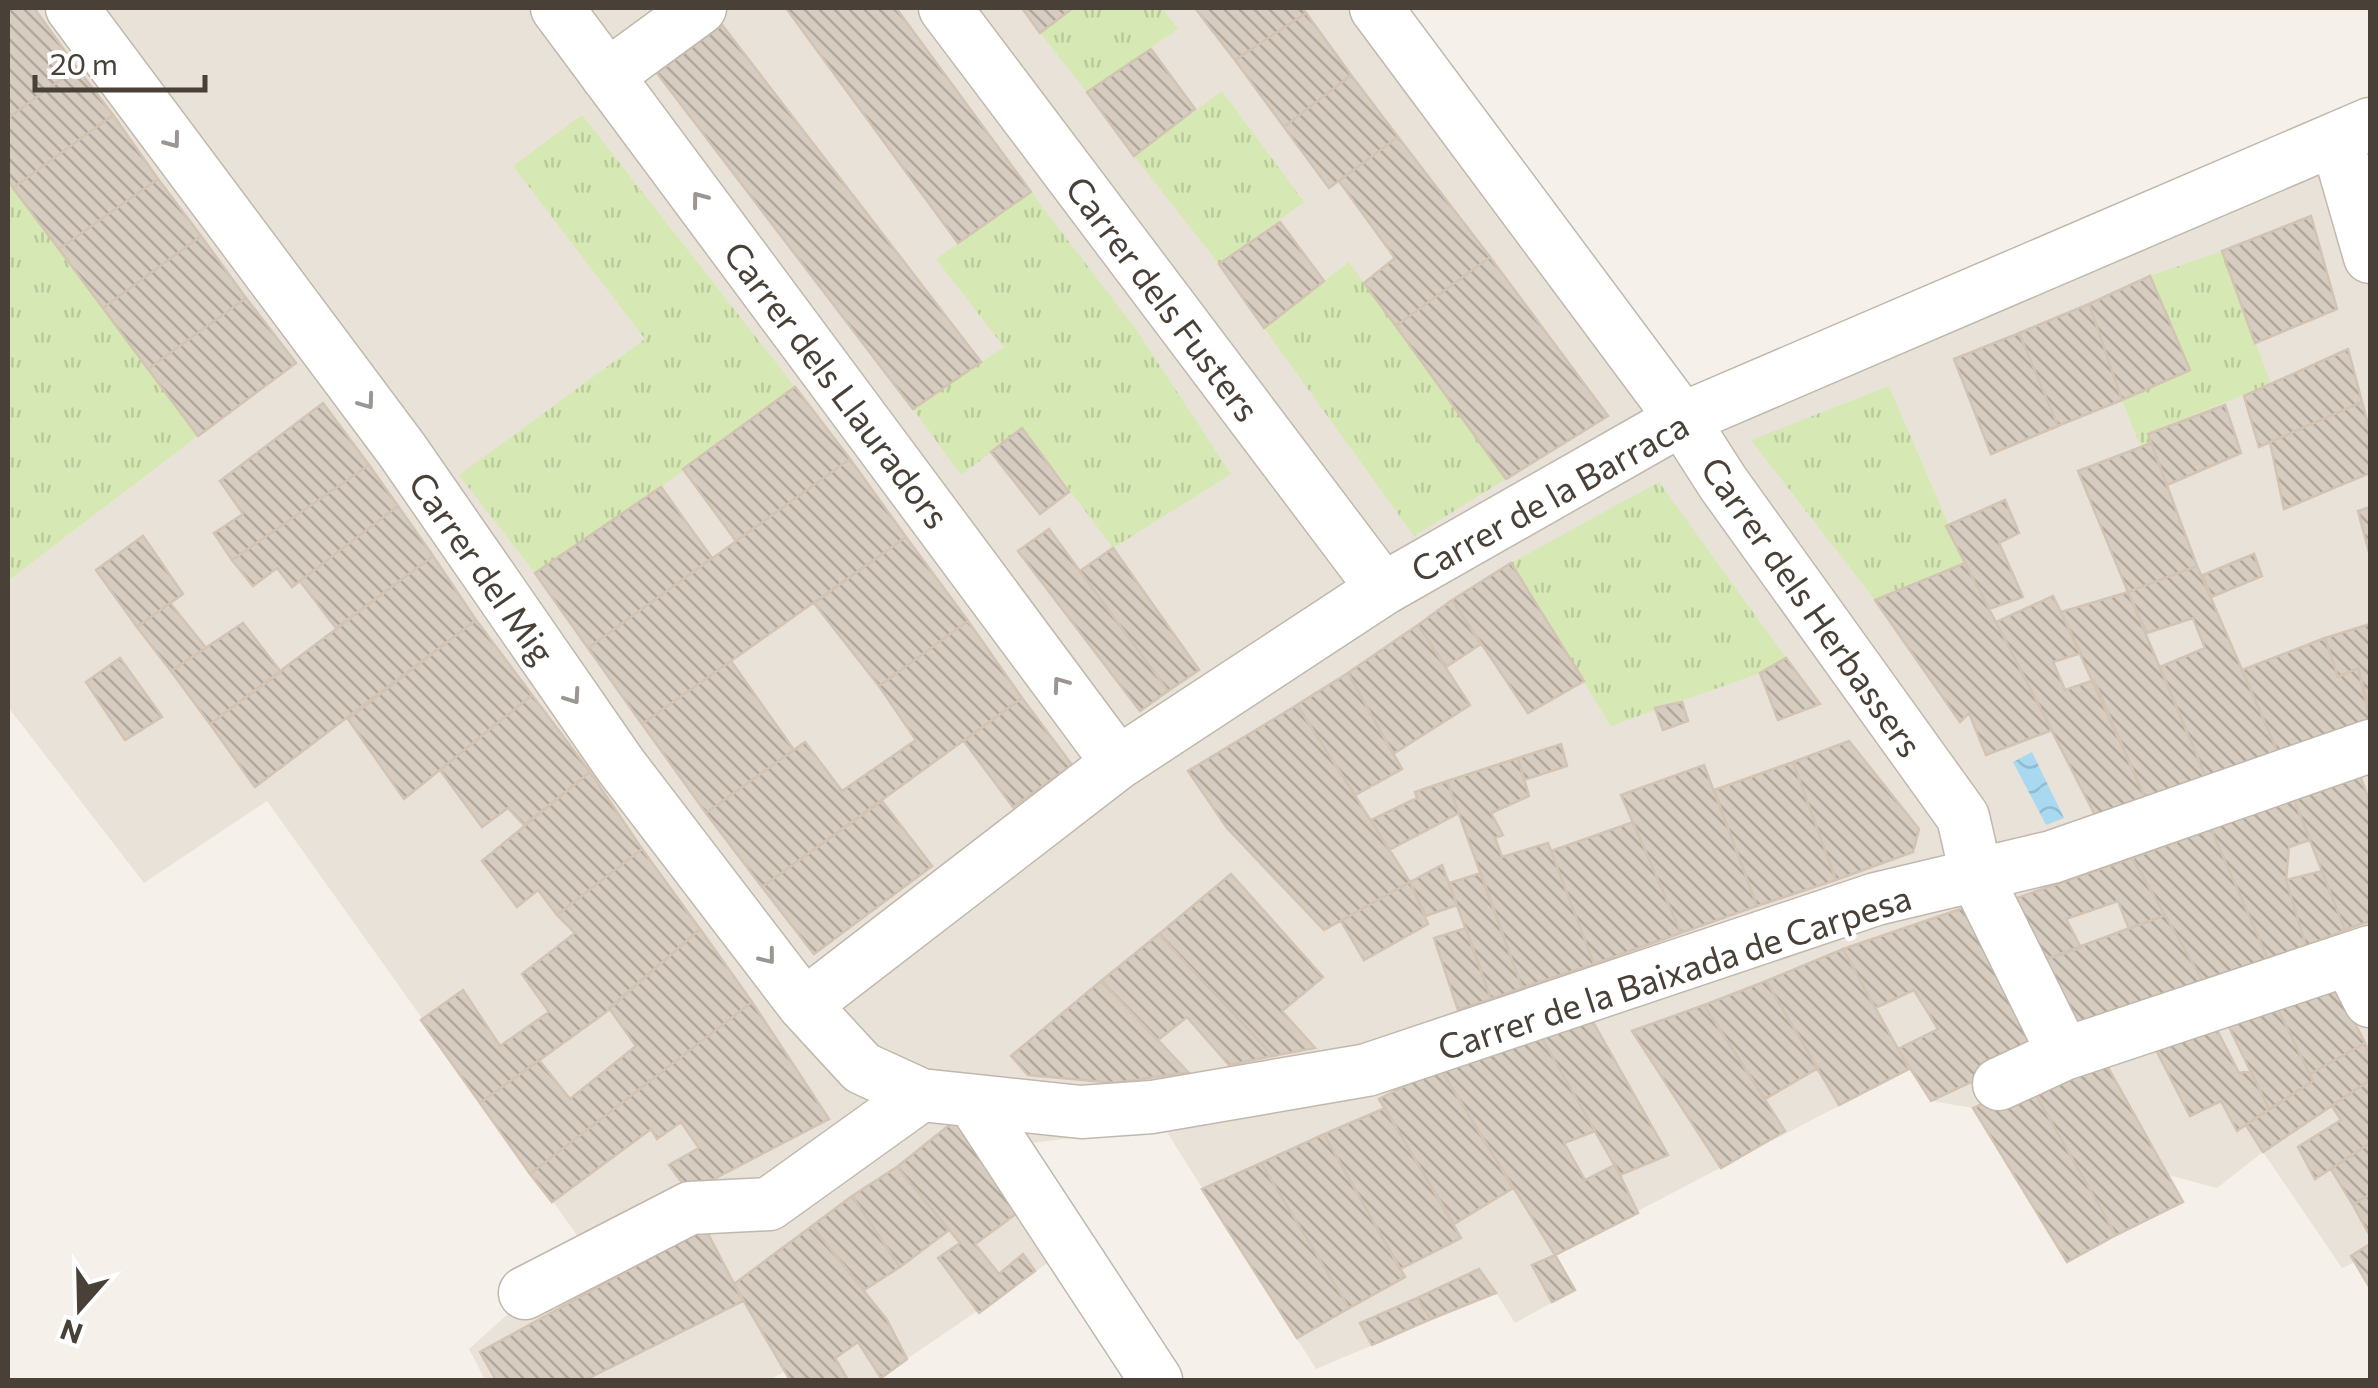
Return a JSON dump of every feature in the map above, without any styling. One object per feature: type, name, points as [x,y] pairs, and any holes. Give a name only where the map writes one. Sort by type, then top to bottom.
[{"type":"street","name":"Carrer del Mig","points":[[72,8],[392,436],[621,766],[804,1004],[862,1068],[921,1095]]},
{"type":"street","name":"Carrer dels Llauradors","points":[[557,8],[1118,762]]},
{"type":"street","points":[[607,76],[700,8]]},
{"type":"street","name":"Carrer dels Fusters","points":[[945,8],[1383,589]]},
{"type":"street","name":"Carrer dels Herbassers","points":[[1376,8],[1682,419],[1734,499],[1963,817],[1976,878],[2064,1054]]},
{"type":"street","name":"Carrer de la Barraca","points":[[804,1004],[1118,762],[1383,589],[1682,419],[2353,131]]},
{"type":"street","points":[[2353,131],[2370,257]]},
{"type":"street","name":"Carrer de la Baixada de Carpesa","points":[[921,1095],[1080,1112],[1152,1107],[1367,1070],[1876,899],[2052,857],[2370,746]]},
{"type":"street","points":[[1998,1084],[2064,1054],[2363,971]]},
{"type":"street","points":[[525,1293],[690,1208],[769,1204],[921,1095]]},
{"type":"street","points":[[996,1105],[1156,1380]]},
{"type":"shaded area","points":[[8,8],[1376,8],[1683,419],[2370,132],[2370,1288],[2355,1262],[2342,1268],[2263,1152],[2217,1188],[2168,1175],[2116,1235],[2067,1262],[1973,1108],[1931,1101],[1909,1069],[1556,1254],[1575,1290],[1515,1323],[1496,1293],[1316,1369],[1163,1126],[992,1148],[1061,1254],[876,1380],[790,1380],[784,1372],[769,1380],[485,1380],[469,1349],[584,1245],[267,801],[144,883],[8,707],[8,581],[198,436],[8,180]]},
{"type":"green space","points":[[1073,8],[1162,8],[1178,29],[1087,92],[1040,33]]},
{"type":"green space","points":[[1222,91],[1304,202],[1219,264],[1134,156]]},
{"type":"green space","points":[[582,115],[795,387],[661,487],[535,573],[459,475],[645,339],[513,166]]},
{"type":"green space","points":[[8,180],[198,436],[8,581]]},
{"type":"green space","points":[[1031,192],[1137,331],[1231,474],[1113,548],[1023,428],[961,475],[913,409],[1004,347],[936,259]]},
{"type":"green space","points":[[2222,251],[2271,384],[2148,433],[2151,443],[2141,447],[2122,400],[2190,370],[2150,276]]},
{"type":"green space","points":[[1349,262],[1506,479],[1414,536],[1264,328]]},
{"type":"green space","points":[[1889,386],[1965,563],[1875,600],[1751,440]]},
{"type":"green space","points":[[1659,482],[1786,658],[1760,673],[1611,726],[1511,563]]},
{"type":"water","points":[[2032,752],[2064,818],[2046,825],[2013,762]]},
{"type":"building","points":[[8,8],[34,8],[77,68],[8,118]]},
{"type":"building","points":[[786,8],[896,8],[1031,192],[958,243]]},
{"type":"building","points":[[1022,8],[1073,8],[1040,33]]},
{"type":"building","points":[[1195,8],[1302,8],[1306,13],[1235,60]]},
{"type":"building","points":[[1306,13],[1351,75],[1284,127],[1235,60]]},
{"type":"building","points":[[722,25],[981,362],[913,409],[657,73]]},
{"type":"building","points":[[1151,49],[1195,109],[1134,156],[1087,92]]},
{"type":"building","points":[[77,68],[113,115],[13,188],[8,180],[8,118]]},
{"type":"building","points":[[1351,75],[1398,137],[1329,188],[1284,127]]},
{"type":"building","points":[[113,115],[158,179],[59,249],[13,188]]},
{"type":"building","points":[[1398,137],[1490,257],[1396,326],[1364,283],[1395,258],[1339,181]]},
{"type":"building","points":[[158,179],[201,236],[103,308],[59,249]]},
{"type":"building","points":[[2311,216],[2337,309],[2255,343],[2222,251]]},
{"type":"building","points":[[1280,222],[1324,281],[1264,328],[1219,264]]},
{"type":"building","points":[[201,236],[246,298],[148,369],[103,308]]},
{"type":"building","points":[[1490,257],[1608,416],[1506,479],[1396,326]]},
{"type":"building","points":[[2150,276],[2190,370],[2122,400],[2089,304]]},
{"type":"building","points":[[246,298],[296,363],[198,436],[148,369]]},
{"type":"building","points":[[2089,304],[2122,400],[2058,426],[2019,333]]},
{"type":"building","points":[[2019,333],[2058,426],[1991,454],[1954,359]]},
{"type":"building","points":[[2348,349],[2362,402],[2259,447],[2244,396]]},
{"type":"building","points":[[795,387],[850,459],[736,541],[683,469]]},
{"type":"building","points":[[2362,402],[2370,431],[2370,473],[2284,509],[2270,442]]},
{"type":"building","points":[[323,403],[369,465],[232,560],[214,533],[243,514],[220,481]]},
{"type":"building","points":[[2225,405],[2241,453],[2167,485],[2148,434]]},
{"type":"building","points":[[1022,428],[1069,492],[1040,514],[991,452]]},
{"type":"building","points":[[2151,443],[2197,566],[2128,592],[2078,471]]},
{"type":"building","points":[[850,459],[906,537],[642,724],[588,648]]},
{"type":"building","points":[[369,465],[398,506],[292,587],[277,568],[253,586],[232,560]]},
{"type":"building","points":[[661,487],[712,558],[588,648],[535,573]]},
{"type":"building","points":[[2005,500],[2019,533],[1999,543],[2023,597],[1989,609],[1946,526]]},
{"type":"building","points":[[398,506],[433,556],[336,628],[300,581]]},
{"type":"building","points":[[2370,507],[2370,556],[2358,511]]},
{"type":"building","points":[[1049,529],[1168,691],[1140,711],[1018,551]]},
{"type":"building","points":[[143,536],[183,594],[137,627],[96,570]]},
{"type":"building","points":[[906,537],[968,621],[879,686],[814,603]]},
{"type":"building","points":[[1113,548],[1199,670],[1168,691],[1080,571]]},
{"type":"building","points":[[2254,554],[2262,576],[2211,597],[2203,575]]},
{"type":"building","points":[[433,556],[476,620],[255,787],[210,724]]},
{"type":"building","points":[[1511,563],[1584,681],[1528,713],[1452,600]]},
{"type":"building","points":[[1965,563],[2052,730],[1986,755],[1969,713],[1960,722],[1875,600]]},
{"type":"building","points":[[2197,566],[2279,755],[2207,780],[2160,667],[2205,648],[2193,618],[2147,633],[2128,592]]},
{"type":"building","points":[[2128,592],[2207,780],[2147,802],[2061,612]]},
{"type":"building","points":[[2053,596],[2081,653],[2053,662],[2065,690],[2094,680],[2147,802],[2097,819],[1996,622]]},
{"type":"building","points":[[1452,600],[1481,644],[1446,667],[1418,625]]},
{"type":"building","points":[[170,603],[206,648],[171,671],[137,627]]},
{"type":"building","points":[[476,620],[532,695],[404,799],[348,719]]},
{"type":"building","points":[[968,621],[1022,698],[762,887],[706,813],[805,742],[842,791],[916,740],[879,686]]},
{"type":"building","points":[[243,623],[281,672],[210,724],[171,671]]},
{"type":"building","points":[[2370,624],[2370,711],[2358,668],[2338,677],[2325,638]]},
{"type":"building","points":[[1418,625],[1470,705],[1393,754],[1348,673]]},
{"type":"building","points":[[2325,638],[2338,677],[2358,668],[2370,720],[2279,755],[2242,670]]},
{"type":"building","points":[[120,658],[162,717],[125,740],[86,682]]},
{"type":"building","points":[[1786,658],[1820,704],[1778,720],[1760,673]]},
{"type":"building","points":[[731,661],[794,750],[706,813],[642,724]]},
{"type":"building","points":[[1348,673],[1402,769],[1355,795],[1297,705]]},
{"type":"building","points":[[532,695],[590,772],[524,825],[508,808],[482,827],[440,770]]},
{"type":"building","points":[[1022,698],[1072,765],[1013,807],[964,741]]},
{"type":"building","points":[[1682,702],[1688,721],[1663,730],[1655,708]]},
{"type":"building","points":[[1297,705],[1410,882],[1324,930],[1227,828],[1188,771]]},
{"type":"building","points":[[1849,741],[1919,829],[1913,852],[1836,880],[1793,762]]},
{"type":"building","points":[[1561,744],[1567,766],[1524,780],[1518,758]]},
{"type":"building","points":[[1518,758],[1529,796],[1491,813],[1503,835],[1495,838],[1502,857],[1548,843],[1594,964],[1522,988],[1447,781]]},
{"type":"building","points":[[1793,762],[1836,880],[1757,906],[1714,790]]},
{"type":"building","points":[[1704,765],[1757,906],[1681,933],[1621,795]]},
{"type":"building","points":[[590,772],[642,849],[557,915],[538,890],[517,907],[482,861]]},
{"type":"building","points":[[2359,773],[2370,802],[2370,921],[2345,930],[2293,797]]},
{"type":"building","points":[[1447,781],[1459,813],[1389,850],[1371,820],[1417,798],[1415,792]]},
{"type":"building","points":[[2293,797],[2310,840],[2289,847],[2286,880],[2306,946],[2268,959],[2211,829]]},
{"type":"building","points":[[882,801],[932,866],[814,954],[762,887]]},
{"type":"building","points":[[1633,822],[1681,933],[1594,964],[1551,851]]},
{"type":"building","points":[[2211,829],[2268,959],[2203,981],[2132,858]]},
{"type":"building","points":[[642,849],[700,929],[606,1012],[480,1103],[421,1020],[463,990],[500,1046],[549,1012],[522,974],[575,933],[557,915]]},
{"type":"building","points":[[2132,858],[2165,915],[2129,929],[2118,901],[2066,919],[2081,948],[2038,962],[2005,902]]},
{"type":"building","points":[[1442,865],[1457,905],[1426,916],[1410,882]]},
{"type":"building","points":[[2322,871],[2345,930],[2306,946],[2286,880]]},
{"type":"building","points":[[1481,873],[1522,988],[1491,999],[1449,883]]},
{"type":"building","points":[[1231,874],[1323,977],[1282,1011],[1315,1048],[1273,1056],[1159,934]]},
{"type":"building","points":[[1410,882],[1428,924],[1364,960],[1341,921]]},
{"type":"building","points":[[1969,906],[2041,1049],[1931,1101],[1898,1049],[1938,1029],[1914,990],[1875,1008],[1843,949]]},
{"type":"building","points":[[2165,915],[2203,981],[2078,1028],[2038,962]]},
{"type":"building","points":[[1466,928],[1491,999],[1458,1010],[1434,938]]},
{"type":"building","points":[[700,929],[752,1002],[530,1174],[480,1103],[539,1060],[570,1099],[636,1046],[609,1008]]},
{"type":"building","points":[[1159,934],[1273,1056],[1229,1065],[1187,1017],[1158,1040],[1101,981]]},
{"type":"building","points":[[1843,949],[1909,1069],[1839,1105],[1766,981]]},
{"type":"building","points":[[1101,981],[1188,1072],[1116,1083],[1028,1075],[1011,1056]]},
{"type":"building","points":[[1766,981],[1818,1068],[1765,1099],[1704,1005]]},
{"type":"building","points":[[2334,982],[2365,1043],[2310,1074],[2275,1003]]},
{"type":"building","points":[[752,1002],[829,1119],[689,1192],[669,1165],[699,1148],[681,1122],[657,1139],[651,1129],[552,1202],[530,1174]]},
{"type":"building","points":[[2275,1003],[2313,1081],[2269,1109],[2227,1023]]},
{"type":"building","points":[[1704,1005],[1785,1131],[1721,1168],[1632,1031]]},
{"type":"building","points":[[1589,1015],[1668,1155],[1620,1175],[1539,1033]]},
{"type":"building","points":[[2215,1026],[2239,1073],[2251,1071],[2269,1109],[2237,1131],[2221,1101],[2190,1116],[2154,1046]]},
{"type":"building","points":[[1539,1033],[1595,1131],[1564,1143],[1585,1180],[1615,1165],[1638,1213],[1555,1255],[1440,1068]]},
{"type":"building","points":[[2365,1043],[2370,1053],[2370,1080],[2263,1152],[2246,1125],[2313,1081],[2310,1074]]},
{"type":"building","points":[[2105,1062],[2183,1202],[2116,1235],[2029,1083]]},
{"type":"building","points":[[1440,1068],[1513,1188],[1454,1224],[1379,1099]]},
{"type":"building","points":[[2370,1080],[2370,1143],[2315,1179],[2298,1147],[2341,1120],[2332,1106]]},
{"type":"building","points":[[2029,1083],[2116,1235],[2067,1262],[1973,1108]]},
{"type":"building","points":[[1385,1108],[1461,1238],[1400,1269],[1324,1134]]},
{"type":"building","points":[[963,1114],[1028,1205],[975,1244],[999,1274],[1023,1254],[1035,1271],[979,1313],[938,1258],[960,1243],[897,1167]]},
{"type":"building","points":[[1324,1134],[1405,1277],[1349,1308],[1261,1163]]},
{"type":"building","points":[[2370,1143],[2370,1194],[2353,1205],[2331,1169]]},
{"type":"building","points":[[1261,1163],[1349,1308],[1297,1338],[1202,1189]]},
{"type":"building","points":[[897,1167],[949,1230],[900,1267],[852,1196]]},
{"type":"building","points":[[2370,1194],[2370,1236],[2353,1205]]},
{"type":"building","points":[[852,1196],[900,1267],[864,1290],[812,1226]]},
{"type":"building","points":[[812,1226],[887,1320],[907,1359],[881,1378],[858,1342],[835,1358],[848,1380],[790,1380],[734,1284]]},
{"type":"building","points":[[705,1228],[743,1301],[585,1380],[496,1380],[480,1352]]},
{"type":"building","points":[[2370,1244],[2370,1288],[2351,1256]]},
{"type":"building","points":[[1555,1255],[1575,1290],[1552,1302],[1532,1265]]},
{"type":"building","points":[[1479,1269],[1496,1293],[1431,1319],[1417,1298]]},
{"type":"building","points":[[1417,1298],[1431,1319],[1372,1345],[1360,1323]]}]
